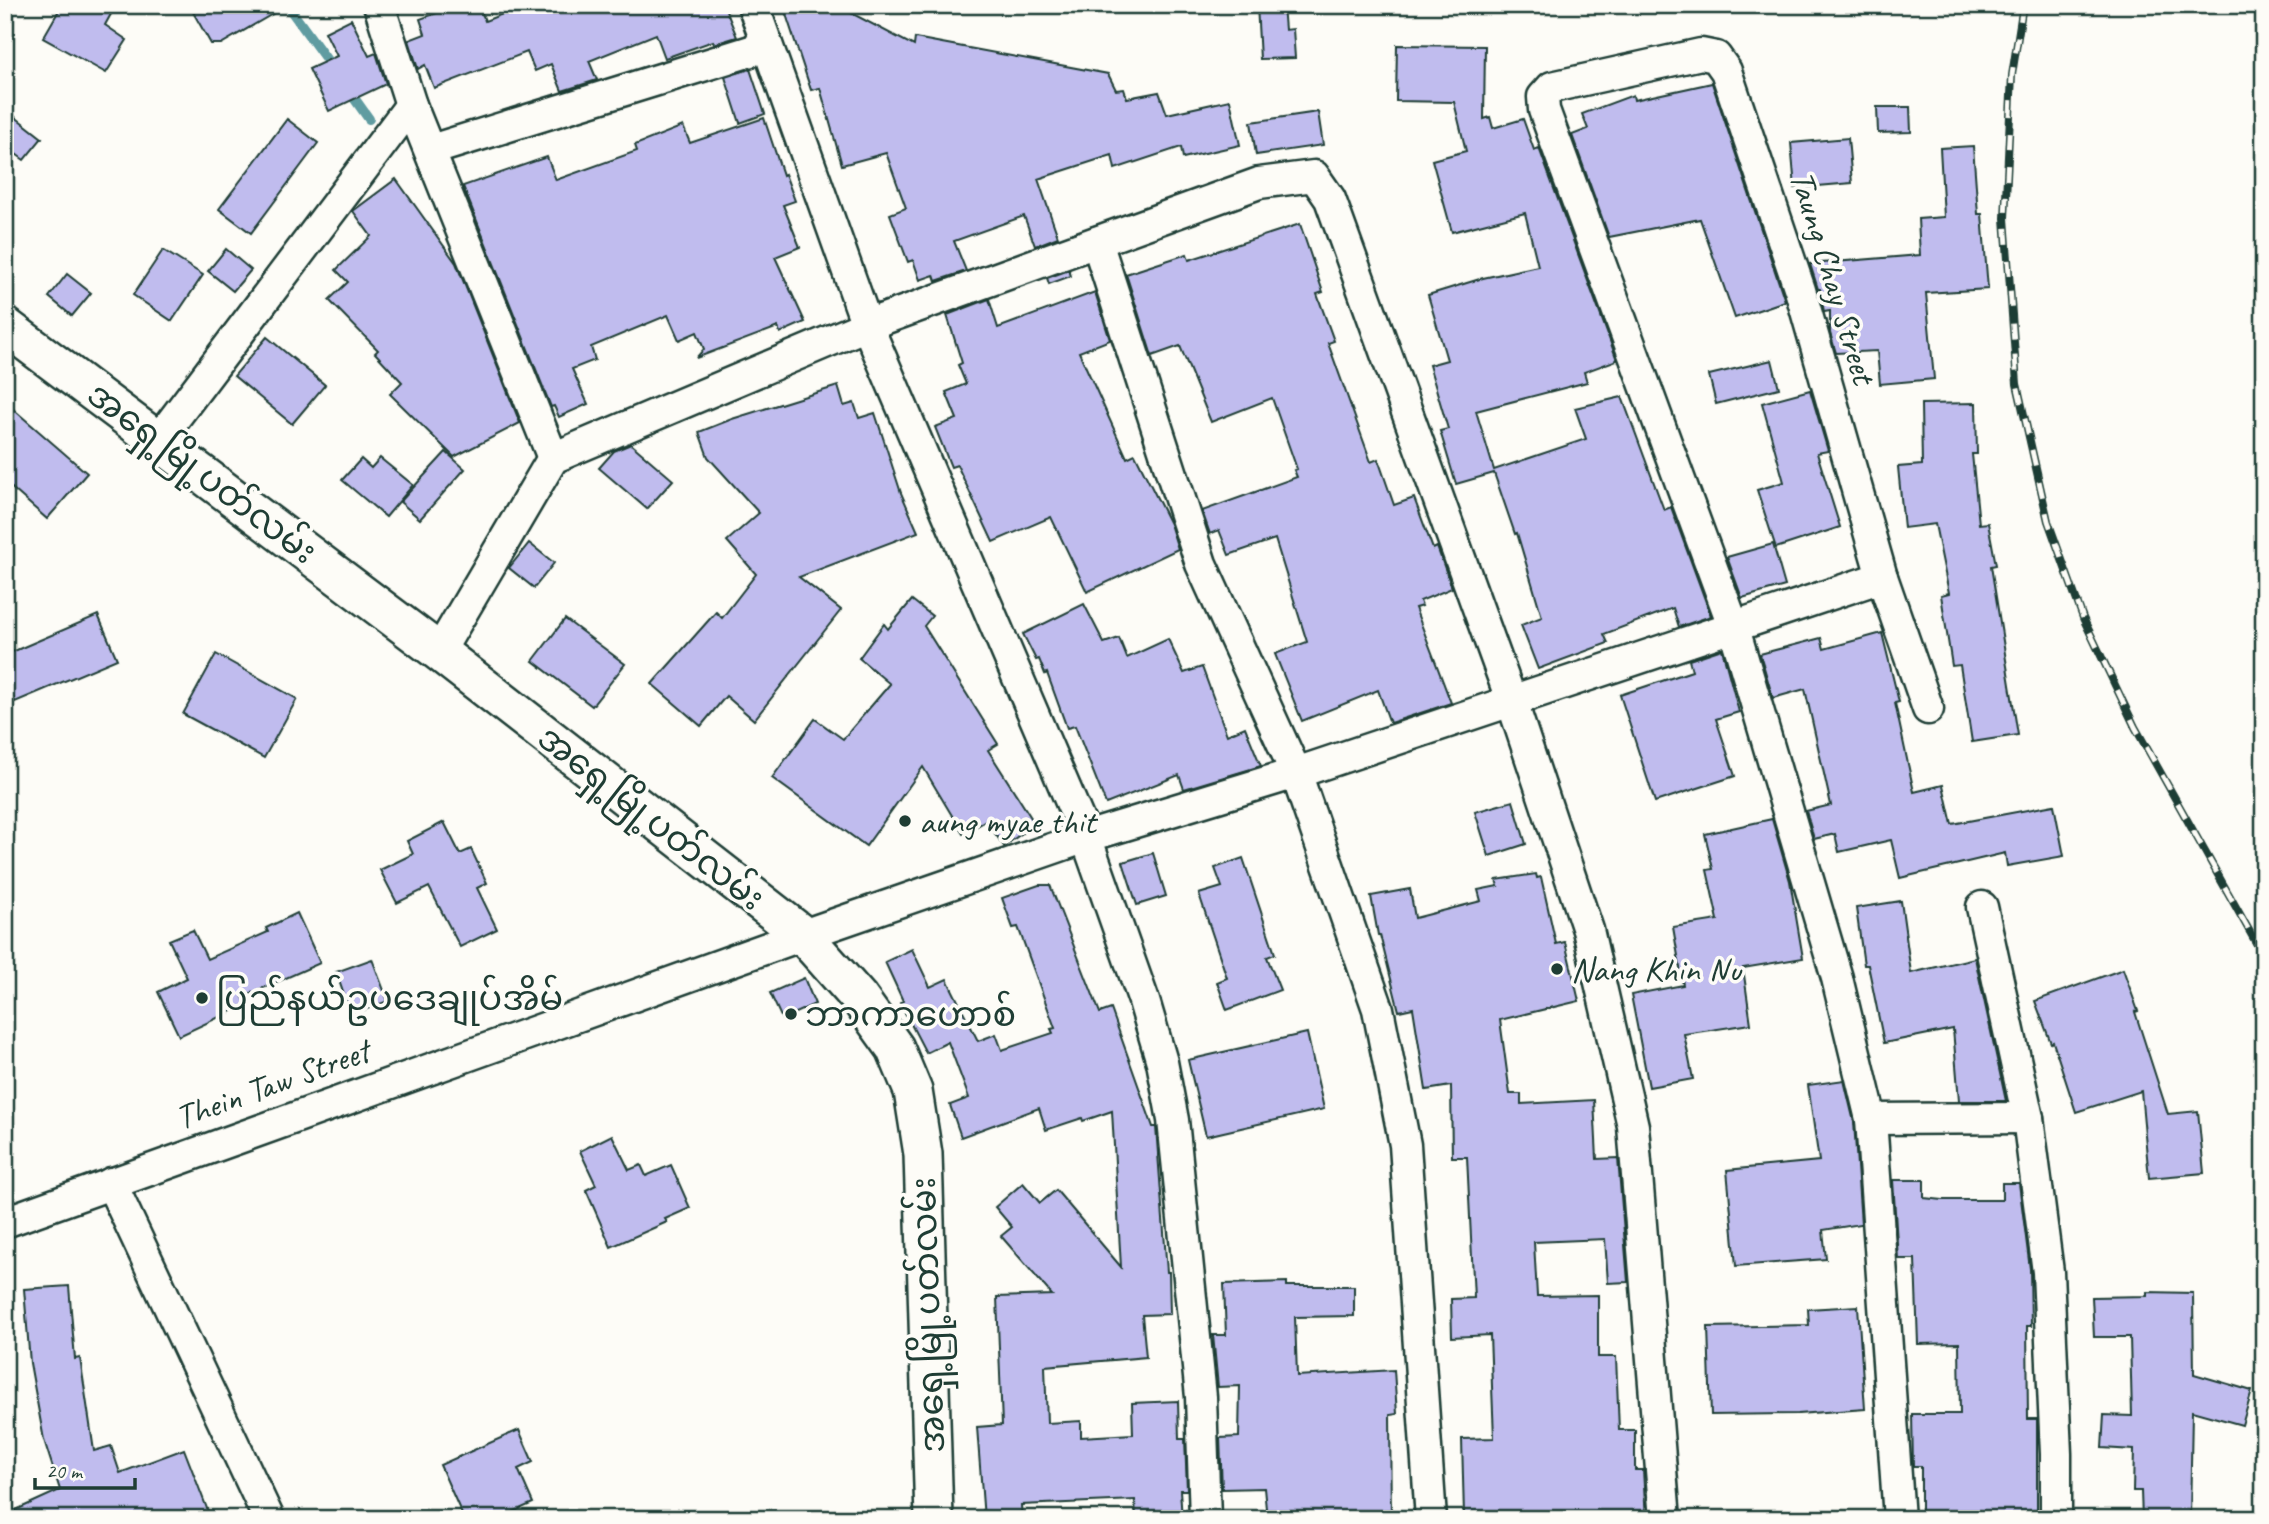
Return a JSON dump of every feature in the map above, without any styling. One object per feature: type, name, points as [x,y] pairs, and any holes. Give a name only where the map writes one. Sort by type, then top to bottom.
[{"type":"street","points":[[379,5],[411,105],[553,458]]},
{"type":"street","points":[[753,5],[867,325],[1086,837],[1144,1001],[1162,1062],[1173,1120],[1201,1397],[1205,1519]]},
{"type":"street","points":[[430,150],[767,46]]},
{"type":"street","name":"Taung Chay Street","points":[[1733,625],[1544,110],[1543,97],[1552,87],[1701,54],[1716,57],[1726,71],[1800,290],[1882,577],[1928,709]]},
{"type":"street","points":[[159,439],[411,105]]},
{"type":"street","points":[[439,652],[553,458],[867,325],[1259,183],[1314,176],[1330,199],[1512,702],[1588,930],[1633,1126],[1665,1519]]},
{"type":"street","points":[[1097,242],[1201,564],[1296,773],[1378,1009],[1405,1145],[1431,1519]]},
{"type":"street","name":"အရှေ့မြို့ပတ်လမ်း","points":[[5,326],[159,439],[439,652],[803,935],[859,998],[895,1048],[913,1091],[923,1154],[934,1519]]},
{"type":"street","name":"Thein Taw Street","points":[[5,1222],[803,935],[1086,837],[1296,773],[1882,577]]},
{"type":"street","points":[[1733,625],[1837,978],[1871,1119],[1899,1519]]},
{"type":"street","points":[[1982,907],[2028,1118],[2048,1272],[2056,1454],[2056,1519]]},
{"type":"street","points":[[1871,1119],[2028,1118]]},
{"type":"street","points":[[111,1183],[269,1519]]},
{"type":"building","points":[[62,5],[116,5],[105,25],[127,40],[106,73],[43,38]]},
{"type":"building","points":[[189,5],[288,5],[221,44],[211,44]]},
{"type":"building","points":[[437,5],[479,5],[485,21],[525,5],[724,5],[737,37],[714,44],[713,41],[665,58],[656,34],[589,61],[597,80],[562,91],[551,64],[535,71],[527,52],[434,88],[425,65],[418,69],[409,40],[425,34],[420,19],[440,12]]},
{"type":"building","points":[[783,5],[836,5],[914,46],[915,38],[1108,74],[1116,90],[1124,89],[1127,98],[1159,92],[1167,114],[1230,100],[1240,145],[1183,158],[1181,147],[1115,169],[1112,155],[1038,179],[1058,237],[1035,246],[1024,216],[954,241],[966,271],[936,281],[934,275],[920,280],[913,260],[908,262],[890,214],[906,208],[886,153],[842,165],[820,88],[811,90]]},
{"type":"building","points":[[1257,5],[1283,5],[1285,30],[1293,29],[1295,58],[1260,59]]},
{"type":"building","points":[[351,19],[369,56],[376,53],[386,84],[329,111],[309,69],[337,56],[325,32]]},
{"type":"building","points":[[1397,45],[1485,46],[1484,119],[1490,117],[1493,128],[1523,119],[1534,150],[1539,148],[1617,360],[1584,372],[1587,382],[1476,411],[1494,470],[1586,439],[1575,408],[1622,397],[1664,510],[1671,507],[1711,616],[1679,627],[1673,608],[1604,634],[1608,643],[1538,669],[1521,625],[1542,617],[1517,533],[1515,534],[1494,473],[1456,484],[1440,431],[1448,429],[1429,365],[1447,360],[1428,295],[1483,278],[1538,266],[1525,213],[1452,232],[1432,160],[1466,151],[1454,102],[1396,101]]},
{"type":"building","points":[[750,69],[765,114],[740,123],[725,77]]},
{"type":"building","points":[[1712,83],[1785,301],[1735,318],[1700,219],[1609,237],[1572,135],[1588,129],[1582,114],[1633,95],[1634,100]]},
{"type":"building","points":[[1877,107],[1910,107],[1911,132],[1878,133]]},
{"type":"building","points":[[5,109],[42,138],[24,160],[5,146]]},
{"type":"building","points":[[1318,112],[1323,145],[1256,155],[1251,122]]},
{"type":"building","points":[[764,118],[783,175],[785,174],[795,201],[783,205],[800,247],[775,257],[805,322],[780,333],[778,327],[696,358],[704,349],[697,332],[679,340],[668,315],[591,347],[595,360],[572,369],[588,404],[559,417],[554,406],[551,407],[463,186],[547,157],[556,180],[637,151],[635,145],[683,126],[690,143]]},
{"type":"building","points":[[287,119],[318,143],[251,233],[219,209]]},
{"type":"building","points":[[1848,138],[1852,183],[1795,188],[1791,143]]},
{"type":"building","points":[[1973,146],[1978,214],[1982,214],[1988,289],[1926,293],[1934,379],[1880,384],[1877,351],[1836,353],[1830,333],[1830,311],[1824,312],[1820,289],[1810,264],[1920,255],[1918,219],[1944,217],[1940,148]]},
{"type":"building","points":[[396,179],[456,263],[520,423],[454,457],[390,394],[402,382],[375,353],[378,350],[329,300],[348,282],[336,270],[371,236],[353,211]]},
{"type":"building","points":[[1300,224],[1323,292],[1317,294],[1334,341],[1328,343],[1371,462],[1378,459],[1394,505],[1414,498],[1433,549],[1437,547],[1452,588],[1420,601],[1422,606],[1415,608],[1451,703],[1390,723],[1378,690],[1302,721],[1275,654],[1307,642],[1275,539],[1229,555],[1219,530],[1210,534],[1202,511],[1297,477],[1294,470],[1297,469],[1272,398],[1211,422],[1180,346],[1152,356],[1126,274],[1187,254],[1189,260]]},
{"type":"building","points":[[226,249],[251,270],[233,291],[208,271]]},
{"type":"building","points":[[163,250],[203,275],[172,321],[133,295]]},
{"type":"building","points":[[1069,270],[1071,276],[1049,284],[1047,278]]},
{"type":"building","points":[[67,274],[91,293],[72,316],[49,297]]},
{"type":"building","points":[[1095,292],[1110,340],[1079,352],[1127,458],[1135,454],[1170,524],[1178,549],[1087,592],[1051,517],[993,542],[957,465],[951,467],[935,427],[957,419],[946,392],[966,384],[958,365],[962,363],[947,315],[989,299],[998,328]]},
{"type":"building","points":[[267,337],[325,385],[292,424],[234,376]]},
{"type":"building","points":[[1772,360],[1779,388],[1716,404],[1709,375]]},
{"type":"building","points":[[838,386],[844,406],[854,403],[859,418],[875,413],[901,493],[918,532],[799,577],[841,610],[754,720],[726,696],[701,726],[652,684],[716,612],[722,618],[756,574],[727,541],[759,513],[708,457],[699,432]]},
{"type":"building","points":[[1810,390],[1828,451],[1817,453],[1840,527],[1776,548],[1757,490],[1784,482],[1762,403]]},
{"type":"building","points":[[5,402],[87,473],[47,519],[5,482]]},
{"type":"building","points":[[1976,403],[1977,454],[1972,454],[1979,524],[1988,523],[1996,565],[1991,566],[2018,735],[1972,742],[1960,665],[1952,666],[1941,595],[1949,593],[1935,524],[1904,528],[1898,467],[1922,465],[1921,404]]},
{"type":"building","points":[[631,444],[673,480],[647,509],[599,468],[614,451]]},
{"type":"building","points":[[446,452],[465,469],[420,519],[400,502]]},
{"type":"building","points":[[380,458],[413,485],[386,517],[342,480],[361,459],[371,468]]},
{"type":"building","points":[[529,543],[554,563],[534,588],[509,568]]},
{"type":"building","points":[[1773,544],[1785,586],[1742,598],[1727,557]]},
{"type":"building","points":[[912,600],[932,616],[924,626],[998,744],[988,750],[1035,824],[1004,846],[986,821],[963,834],[923,767],[866,846],[772,778],[815,719],[843,739],[890,684],[859,658],[884,624],[888,629]]},
{"type":"building","points":[[1084,604],[1104,643],[1119,638],[1127,658],[1168,639],[1184,673],[1202,667],[1227,735],[1245,727],[1261,766],[1184,789],[1179,775],[1106,804],[1075,726],[1067,728],[1047,673],[1045,674],[1039,659],[1036,660],[1023,634]]},
{"type":"building","points":[[98,615],[117,659],[15,702],[5,679],[5,655]]},
{"type":"building","points":[[565,619],[625,664],[592,706],[533,661]]},
{"type":"building","points":[[1882,633],[1899,702],[1895,703],[1914,792],[1943,785],[1952,824],[2054,805],[2064,856],[2007,866],[2005,853],[1900,878],[1891,840],[1839,852],[1835,834],[1814,839],[1806,811],[1831,805],[1805,689],[1773,698],[1760,654],[1821,638],[1824,649]]},
{"type":"building","points":[[1722,649],[1739,712],[1716,719],[1735,776],[1655,802],[1620,695],[1692,671],[1689,660]]},
{"type":"building","points":[[216,654],[297,699],[264,758],[183,714]]},
{"type":"building","points":[[1513,801],[1526,844],[1489,856],[1475,812]]},
{"type":"building","points":[[1772,819],[1790,881],[1803,958],[1743,968],[1751,1024],[1684,1034],[1693,1079],[1649,1087],[1631,995],[1683,985],[1673,927],[1718,920],[1707,870],[1713,869],[1705,834]]},
{"type":"building","points":[[444,822],[460,854],[471,849],[487,883],[477,888],[497,929],[460,947],[429,887],[397,903],[380,870],[413,854],[407,841]]},
{"type":"building","points":[[1153,853],[1166,896],[1137,905],[1123,862]]},
{"type":"building","points":[[1243,858],[1275,954],[1267,957],[1280,990],[1227,1010],[1217,982],[1227,978],[1199,894],[1222,887],[1215,868]]},
{"type":"building","points":[[1536,874],[1537,878],[1541,877],[1556,944],[1565,942],[1579,1001],[1500,1020],[1510,1094],[1521,1094],[1521,1104],[1594,1100],[1597,1159],[1618,1158],[1628,1282],[1608,1283],[1605,1239],[1534,1242],[1537,1296],[1598,1295],[1598,1357],[1616,1357],[1619,1430],[1635,1430],[1635,1470],[1643,1470],[1646,1519],[1566,1519],[1566,1513],[1464,1516],[1462,1439],[1494,1438],[1490,1335],[1452,1337],[1451,1299],[1474,1298],[1467,1157],[1452,1157],[1451,1086],[1426,1090],[1413,1008],[1399,1011],[1378,935],[1371,896],[1410,889],[1415,918],[1481,901],[1478,890],[1498,886],[1496,880]]},
{"type":"building","points":[[1039,885],[1050,885],[1100,1013],[1111,1009],[1153,1127],[1156,1127],[1169,1272],[1170,1314],[1142,1315],[1146,1357],[1045,1366],[1047,1423],[1081,1421],[1081,1437],[1133,1434],[1132,1403],[1178,1401],[1179,1439],[1185,1439],[1187,1490],[1180,1490],[1182,1519],[1136,1519],[1135,1500],[1021,1505],[1022,1519],[984,1519],[977,1427],[1002,1425],[997,1297],[1052,1295],[1001,1236],[1012,1227],[995,1207],[1023,1183],[1040,1203],[1056,1190],[1121,1267],[1112,1111],[1046,1130],[1039,1108],[961,1137],[950,1105],[969,1098],[948,1042],[926,1053],[900,1003],[903,1001],[885,962],[912,949],[930,987],[947,979],[978,1041],[996,1034],[1002,1050],[1053,1033],[1051,1029],[1055,1028],[1018,927],[1013,928],[1002,898]]},
{"type":"building","points":[[1901,901],[1911,973],[1975,958],[2006,1101],[1959,1101],[1953,1029],[1884,1043],[1868,965],[1864,965],[1856,908]]},
{"type":"building","points":[[297,913],[320,963],[243,997],[247,1004],[179,1036],[158,992],[187,978],[169,940],[193,930],[207,959],[268,932],[266,928]]},
{"type":"building","points":[[372,959],[388,1001],[351,1015],[336,972]]},
{"type":"building","points":[[2123,969],[2168,1114],[2198,1111],[2204,1173],[2149,1178],[2141,1091],[2076,1112],[2053,1042],[2051,1043],[2035,1001]]},
{"type":"building","points":[[804,978],[815,1004],[782,1019],[770,993]]},
{"type":"building","points":[[1307,1033],[1324,1109],[1206,1136],[1188,1060]]},
{"type":"building","points":[[1844,1080],[1854,1122],[1861,1224],[1823,1230],[1826,1259],[1736,1266],[1727,1170],[1819,1161],[1808,1085]]},
{"type":"building","points":[[612,1135],[629,1170],[641,1165],[646,1176],[671,1165],[690,1208],[665,1219],[667,1222],[611,1247],[586,1190],[596,1185],[580,1151]]},
{"type":"building","points":[[1893,1180],[1924,1180],[1924,1198],[1943,1200],[2002,1200],[2002,1183],[2019,1183],[2030,1269],[2031,1326],[2027,1326],[2028,1419],[2037,1419],[2037,1519],[1921,1519],[1921,1466],[1913,1466],[1912,1414],[1960,1414],[1959,1343],[1918,1344],[1915,1259],[1898,1259]]},
{"type":"building","points":[[1287,1282],[1287,1286],[1354,1286],[1354,1316],[1295,1317],[1297,1376],[1394,1370],[1397,1414],[1390,1415],[1391,1519],[1267,1519],[1264,1488],[1222,1489],[1220,1438],[1239,1437],[1240,1386],[1218,1387],[1213,1335],[1226,1335],[1224,1284]]},
{"type":"building","points":[[69,1286],[75,1359],[80,1358],[94,1451],[111,1446],[120,1473],[184,1449],[211,1519],[5,1519],[5,1515],[60,1490],[44,1440],[30,1363],[24,1289]]},
{"type":"building","points":[[2147,1292],[2193,1293],[2194,1374],[2252,1391],[2242,1425],[2192,1411],[2190,1519],[2142,1519],[2141,1491],[2133,1491],[2134,1450],[2102,1448],[2104,1415],[2132,1416],[2130,1337],[2094,1337],[2092,1297],[2147,1296]]},
{"type":"building","points":[[1858,1306],[1865,1409],[1798,1414],[1711,1415],[1708,1327],[1809,1325],[1808,1309]]},
{"type":"building","points":[[519,1430],[533,1462],[518,1469],[533,1503],[497,1519],[464,1519],[440,1465]]},
{"type":"waterway","points":[[287,5],[334,70]]},
{"type":"waterway","points":[[347,88],[369,119]]},
{"type":"railway","points":[[2023,5],[2012,75],[2005,218],[2017,384],[2048,521],[2083,618],[2135,727],[2264,957]]},
{"type":"place","name":"aung myae thit","points":[[905,821]]},
{"type":"place","name":"Nang Khin Nu","points":[[1557,969]]},
{"type":"place","name":"ပြည်နယ်ဥပဒေချုပ်အိမ်","points":[[202,998]]},
{"type":"place","name":"ဘာကာဟောစ်","points":[[791,1014]]}]
